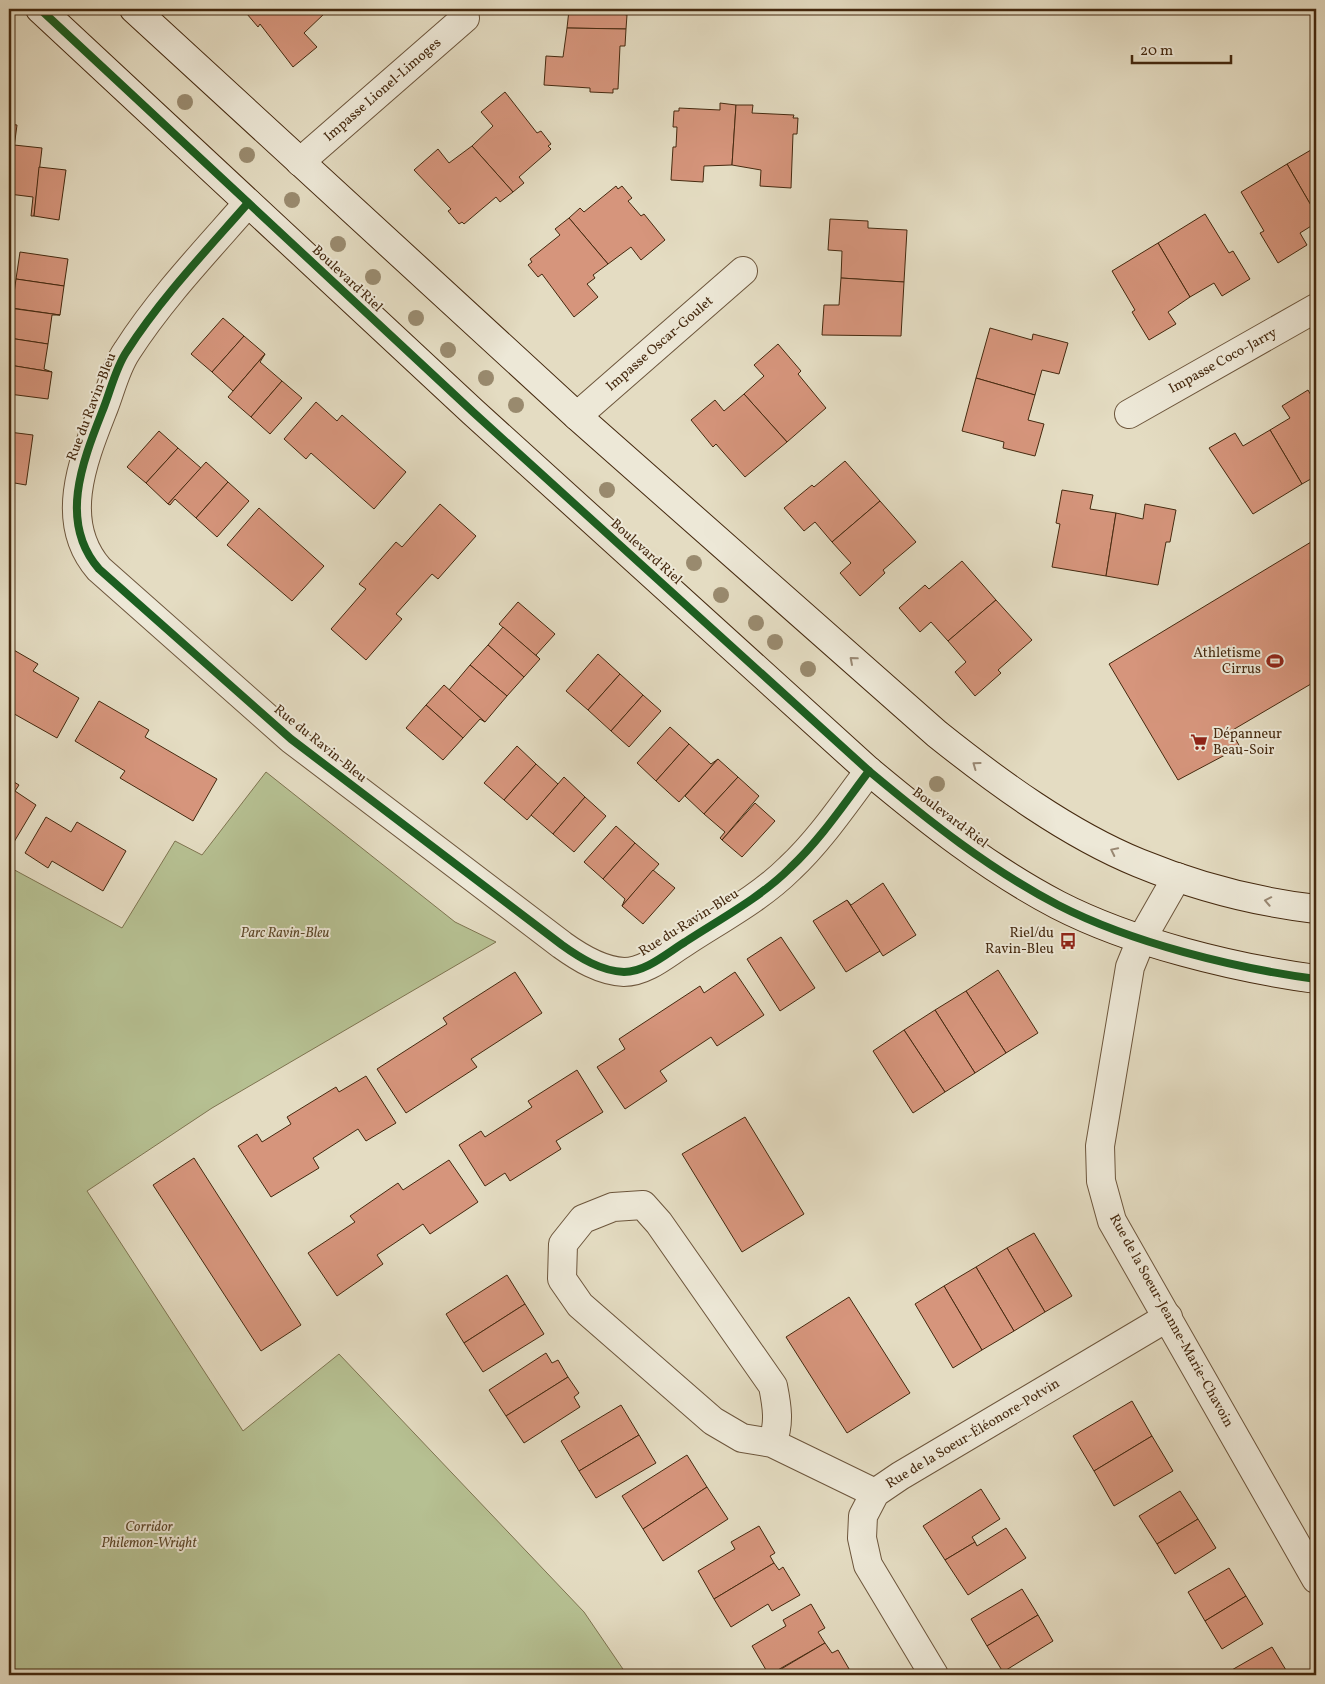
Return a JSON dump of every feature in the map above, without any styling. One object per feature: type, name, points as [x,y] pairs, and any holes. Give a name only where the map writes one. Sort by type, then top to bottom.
[{"type":"street","name":"Boulevard Riel","points":[[40,9],[473,412],[869,772],[930,822],[998,869],[1058,905],[1141,940],[1271,973],[1316,979]]},
{"type":"street","points":[[134,9],[577,416],[930,728],[974,764],[1030,802],[1101,845],[1138,863],[1177,877],[1249,897],[1316,909]]},
{"type":"street","name":"Impasse Lionel-Limoges","points":[[300,162],[465,18]]},
{"type":"street","name":"Rue du Ravin-Bleu","points":[[248,203],[152,314],[125,353],[118,369],[84,458],[77,490],[81,537],[86,551],[99,569],[319,762],[562,946],[577,956],[608,969],[625,972],[649,965],[755,896],[796,862],[869,772]]},
{"type":"street","name":"Impasse Oscar-Goulet","points":[[577,416],[743,271]]},
{"type":"street","name":"Impasse Coco-Jarry","points":[[1129,414],[1316,308]]},
{"type":"street","name":"Rue de la Soeur-Jeanne-Marie-Chavoin","points":[[1177,877],[1141,940],[1130,967],[1100,1146],[1101,1181],[1112,1221],[1316,1579]]},
{"type":"street","points":[[772,1443],[776,1432],[778,1408],[773,1386],[659,1223],[644,1205],[613,1208],[583,1219],[562,1244],[562,1279],[580,1305],[713,1421],[742,1438],[772,1443],[875,1493]]},
{"type":"street","name":"Rue de la Soeur-Éléonore-Potvin","points":[[934,1675],[868,1565],[862,1538],[863,1516],[875,1493],[900,1476],[1168,1317]]},
{"type":"green space","name":"Corridor Philemon-Wright","points":[[266,772],[455,922],[496,942],[212,1108],[87,1191],[243,1431],[339,1354],[584,1612],[627,1675],[9,1675],[9,867],[122,928],[175,841],[202,855]]},
{"type":"building","points":[[248,9],[322,9],[325,13],[304,33],[317,47],[293,67],[260,24],[258,27],[247,14],[249,12]]},
{"type":"building","points":[[564,9],[622,9],[622,14],[627,15],[626,29],[567,28],[569,10]]},
{"type":"building","points":[[567,28],[626,29],[625,46],[620,46],[618,89],[613,89],[613,93],[590,92],[590,88],[544,85],[546,56],[563,57]]},
{"type":"building","points":[[505,92],[537,133],[541,131],[551,144],[548,146],[551,149],[519,177],[524,183],[513,192],[472,146],[493,126],[481,112]]},
{"type":"building","points":[[720,103],[736,105],[732,165],[704,166],[703,182],[671,180],[673,147],[676,147],[677,127],[673,127],[674,111],[679,111],[679,108],[720,110]]},
{"type":"building","points":[[736,105],[753,105],[752,113],[794,115],[793,118],[798,118],[797,134],[793,134],[791,188],[760,186],[761,170],[732,165]]},
{"type":"building","points":[[9,124],[17,125],[9,185]]},
{"type":"building","points":[[14,145],[42,148],[34,216],[31,216],[33,197],[9,194]]},
{"type":"building","points":[[472,146],[513,192],[500,202],[496,197],[464,224],[462,222],[459,224],[448,211],[451,209],[414,170],[438,149],[449,163]]},
{"type":"building","points":[[1316,147],[1316,214],[1287,164]]},
{"type":"building","points":[[1287,164],[1316,214],[1316,223],[1300,233],[1307,245],[1278,263],[1260,233],[1264,231],[1241,192]]},
{"type":"building","points":[[39,167],[66,170],[59,220],[34,216]]},
{"type":"building","points":[[616,186],[618,189],[622,186],[632,198],[628,201],[641,216],[644,214],[665,240],[641,260],[631,247],[608,264],[569,218],[580,208],[584,212]]},
{"type":"building","points":[[1205,214],[1229,253],[1233,251],[1250,279],[1222,296],[1214,283],[1190,297],[1158,243]]},
{"type":"building","points":[[569,218],[608,264],[593,275],[595,278],[587,284],[598,297],[574,317],[542,274],[538,277],[528,265],[532,262],[530,259],[560,235],[555,229]]},
{"type":"building","points":[[830,219],[868,221],[868,228],[907,230],[904,282],[841,278],[842,251],[828,250]]},
{"type":"building","points":[[1158,243],[1190,297],[1168,312],[1176,324],[1149,340],[1132,312],[1135,310],[1112,271]]},
{"type":"building","points":[[20,252],[68,259],[64,286],[16,279]]},
{"type":"building","points":[[841,278],[904,282],[901,336],[822,335],[824,305],[839,305]]},
{"type":"building","points":[[16,279],[64,286],[60,315],[12,308]]},
{"type":"building","points":[[9,308],[60,315],[52,315],[48,344],[9,338]]},
{"type":"building","points":[[223,318],[244,336],[212,372],[191,354]]},
{"type":"building","points":[[990,328],[1032,340],[1033,334],[1068,343],[1059,374],[1042,370],[1035,395],[976,378]]},
{"type":"building","points":[[244,336],[265,354],[233,391],[212,372]]},
{"type":"building","points":[[9,338],[48,344],[44,369],[52,372],[9,365]]},
{"type":"building","points":[[778,344],[801,371],[798,374],[826,408],[787,442],[744,394],[764,376],[754,365]]},
{"type":"building","points":[[265,354],[260,362],[282,381],[251,417],[228,397]]},
{"type":"building","points":[[9,365],[52,372],[48,399],[9,394]]},
{"type":"building","points":[[976,378],[1035,395],[1028,420],[1044,424],[1035,456],[1003,448],[1004,442],[962,431]]},
{"type":"building","points":[[282,381],[302,398],[270,434],[251,417]]},
{"type":"building","points":[[1308,390],[1316,404],[1316,476],[1302,484],[1270,430],[1290,418],[1282,406]]},
{"type":"building","points":[[744,394],[787,442],[745,477],[716,444],[713,447],[691,420],[715,400],[724,411]]},
{"type":"building","points":[[316,402],[337,421],[342,415],[406,472],[374,509],[311,453],[306,459],[284,439]]},
{"type":"building","points":[[1270,430],[1302,484],[1253,514],[1209,448],[1235,433],[1243,446]]},
{"type":"building","points":[[159,431],[178,448],[146,483],[127,467]]},
{"type":"building","points":[[9,432],[33,435],[26,485],[9,482]]},
{"type":"building","points":[[178,448],[201,468],[168,504],[146,483]]},
{"type":"building","points":[[845,461],[880,501],[832,542],[815,522],[804,531],[784,508],[812,485],[814,487]]},
{"type":"building","points":[[206,462],[228,482],[196,518],[175,499],[170,505],[168,504]]},
{"type":"building","points":[[228,482],[249,501],[217,537],[196,518]]},
{"type":"building","points":[[1062,490],[1093,495],[1090,509],[1116,513],[1106,576],[1052,567],[1060,524],[1056,523]]},
{"type":"building","points":[[880,501],[916,542],[883,570],[885,573],[860,596],[840,573],[851,563],[832,542]]},
{"type":"building","points":[[440,504],[476,536],[438,579],[432,574],[396,614],[402,619],[366,660],[331,629],[366,589],[359,584],[396,542],[402,547]]},
{"type":"building","points":[[1145,504],[1176,510],[1170,542],[1166,542],[1158,585],[1106,576],[1116,513],[1143,519]]},
{"type":"building","points":[[259,508],[324,566],[292,601],[227,545]]},
{"type":"building","points":[[1316,539],[1316,681],[1231,731],[1240,747],[1178,780],[1109,664]]},
{"type":"building","points":[[962,561],[996,600],[948,641],[931,622],[920,632],[899,608],[925,585],[929,589]]},
{"type":"building","points":[[996,600],[1032,640],[998,670],[1001,673],[975,696],[955,672],[966,662],[948,641]]},
{"type":"building","points":[[518,602],[555,634],[536,655],[540,659],[499,624]]},
{"type":"building","points":[[503,627],[540,659],[524,677],[488,645]]},
{"type":"building","points":[[488,645],[524,677],[507,696],[470,665]]},
{"type":"building","points":[[12,649],[38,664],[33,671],[79,698],[57,738],[9,711],[11,703],[9,701],[9,654]]},
{"type":"building","points":[[598,654],[620,674],[588,710],[566,691]]},
{"type":"building","points":[[470,665],[507,696],[485,722],[449,690]]},
{"type":"building","points":[[620,674],[643,695],[611,731],[588,710]]},
{"type":"building","points":[[444,685],[485,722],[480,719],[463,738],[426,705]]},
{"type":"building","points":[[643,695],[661,711],[629,747],[611,731]]},
{"type":"building","points":[[99,701],[149,730],[145,737],[217,779],[193,821],[120,778],[125,771],[75,741]]},
{"type":"building","points":[[426,705],[463,738],[443,760],[406,728]]},
{"type":"building","points":[[670,727],[689,744],[656,781],[637,763]]},
{"type":"building","points":[[689,744],[711,764],[718,759],[679,802],[656,781]]},
{"type":"building","points":[[517,746],[536,764],[504,800],[484,783]]},
{"type":"building","points":[[718,759],[738,777],[704,814],[685,796]]},
{"type":"building","points":[[536,764],[558,784],[527,820],[504,800]]},
{"type":"building","points":[[564,777],[585,797],[553,834],[531,815]]},
{"type":"building","points":[[738,777],[759,796],[722,840],[720,838],[725,832],[704,814]]},
{"type":"building","points":[[9,779],[19,785],[15,791],[36,805],[11,847],[9,845]]},
{"type":"building","points":[[585,797],[606,816],[574,852],[553,834]]},
{"type":"building","points":[[755,803],[775,821],[742,857],[722,840]]},
{"type":"building","points":[[46,817],[71,832],[77,822],[126,851],[103,891],[52,861],[48,868],[25,853]]},
{"type":"building","points":[[616,826],[635,843],[603,879],[584,862]]},
{"type":"building","points":[[635,843],[659,864],[622,906],[625,899],[603,879]]},
{"type":"building","points":[[653,870],[675,888],[643,924],[622,906]]},
{"type":"building","points":[[883,883],[916,935],[883,956],[847,900],[851,905]]},
{"type":"building","points":[[847,900],[880,951],[846,972],[813,921]]},
{"type":"building","points":[[781,937],[815,988],[780,1011],[747,959]]},
{"type":"building","points":[[998,970],[1038,1033],[1006,1053],[966,991]]},
{"type":"building","points":[[515,972],[542,1013],[471,1059],[477,1067],[406,1113],[377,1069],[447,1024],[443,1018]]},
{"type":"building","points":[[735,972],[764,1015],[717,1046],[711,1037],[660,1071],[667,1081],[625,1109],[597,1067],[625,1049],[619,1039],[700,986],[704,993]]},
{"type":"building","points":[[966,991],[1006,1053],[975,1073],[935,1010]]},
{"type":"building","points":[[935,1010],[975,1073],[945,1092],[904,1030]]},
{"type":"building","points":[[904,1030],[945,1092],[913,1113],[873,1051]]},
{"type":"building","points":[[577,1070],[603,1112],[556,1141],[561,1149],[510,1181],[505,1173],[485,1186],[459,1145],[481,1131],[485,1137],[532,1107],[528,1101]]},
{"type":"building","points":[[366,1076],[396,1123],[366,1141],[358,1129],[313,1158],[319,1168],[271,1197],[238,1146],[257,1134],[262,1142],[291,1124],[287,1117],[336,1087],[339,1092]]},
{"type":"building","points":[[745,1117],[804,1214],[742,1252],[682,1154]]},
{"type":"building","points":[[194,1158],[301,1325],[261,1351],[153,1185]]},
{"type":"building","points":[[449,1160],[478,1202],[430,1234],[423,1224],[377,1255],[383,1264],[337,1296],[308,1253],[355,1222],[350,1216],[398,1183],[403,1190]]},
{"type":"building","points":[[1034,1233],[1072,1296],[1045,1312],[1007,1248]]},
{"type":"building","points":[[1007,1248],[1045,1312],[1014,1331],[976,1267]]},
{"type":"building","points":[[976,1267],[1014,1331],[982,1350],[944,1286]]},
{"type":"building","points":[[507,1275],[525,1304],[464,1343],[446,1314]]},
{"type":"building","points":[[944,1286],[982,1350],[953,1368],[915,1304]]},
{"type":"building","points":[[849,1297],[910,1393],[847,1433],[786,1337]]},
{"type":"building","points":[[525,1304],[544,1334],[483,1372],[464,1343]]},
{"type":"building","points":[[546,1353],[552,1363],[558,1360],[568,1377],[506,1416],[489,1390]]},
{"type":"building","points":[[568,1377],[579,1393],[574,1397],[580,1407],[524,1443],[506,1416]]},
{"type":"building","points":[[1132,1401],[1152,1436],[1094,1471],[1073,1436]]},
{"type":"building","points":[[621,1405],[639,1435],[579,1471],[561,1441]]},
{"type":"building","points":[[639,1435],[656,1463],[596,1498],[579,1471]]},
{"type":"building","points":[[1152,1436],[1173,1471],[1114,1506],[1094,1471]]},
{"type":"building","points":[[687,1455],[707,1487],[643,1529],[622,1496]]},
{"type":"building","points":[[707,1487],[728,1519],[663,1561],[643,1529]]},
{"type":"building","points":[[981,1489],[1000,1519],[972,1537],[975,1542],[945,1560],[923,1526]]},
{"type":"building","points":[[1180,1491],[1198,1519],[1157,1544],[1139,1516]]},
{"type":"building","points":[[1198,1519],[1216,1548],[1175,1574],[1157,1544]]},
{"type":"building","points":[[759,1526],[775,1553],[770,1556],[774,1563],[714,1599],[698,1571],[735,1549],[731,1542]]},
{"type":"building","points":[[1006,1528],[1026,1558],[968,1595],[945,1560],[975,1542],[977,1546]]},
{"type":"building","points":[[774,1563],[779,1570],[783,1567],[800,1595],[772,1611],[768,1604],[731,1627],[714,1599]]},
{"type":"building","points":[[1229,1568],[1246,1596],[1205,1621],[1188,1592]]},
{"type":"building","points":[[1022,1589],[1038,1615],[987,1646],[971,1619]]},
{"type":"building","points":[[1246,1596],[1263,1624],[1222,1649],[1205,1621]]},
{"type":"building","points":[[811,1604],[825,1628],[818,1632],[825,1643],[769,1675],[752,1646],[786,1626],[783,1620]]},
{"type":"building","points":[[1038,1615],[1053,1641],[1003,1672],[987,1646]]},
{"type":"building","points":[[825,1643],[832,1653],[838,1650],[852,1674],[771,1675]]},
{"type":"building","points":[[1272,1647],[1289,1675],[1223,1675]]},
{"type":"cycle path","points":[[40,9],[473,412],[869,771],[937,826],[1008,876],[1058,905],[1087,919],[1151,942],[1218,961],[1316,979]]},
{"type":"cycle path","points":[[248,203],[154,312],[123,357],[117,371],[89,447],[78,489],[79,531],[86,550],[99,569],[291,739],[562,945],[583,959],[607,969],[624,972],[640,969],[648,965],[766,889],[811,846],[869,771]]},
{"type":"place","name":"Athletisme Cirrus","points":[[1275,661]]},
{"type":"place","name":"Dépanneur Beau-Soir","points":[[1199,742]]},
{"type":"place","name":"Riel/du Ravin-Bleu","points":[[1068,941]]},
{"type":"park label","name":"Parc Ravin-Bleu","points":[[285,933]]}]
